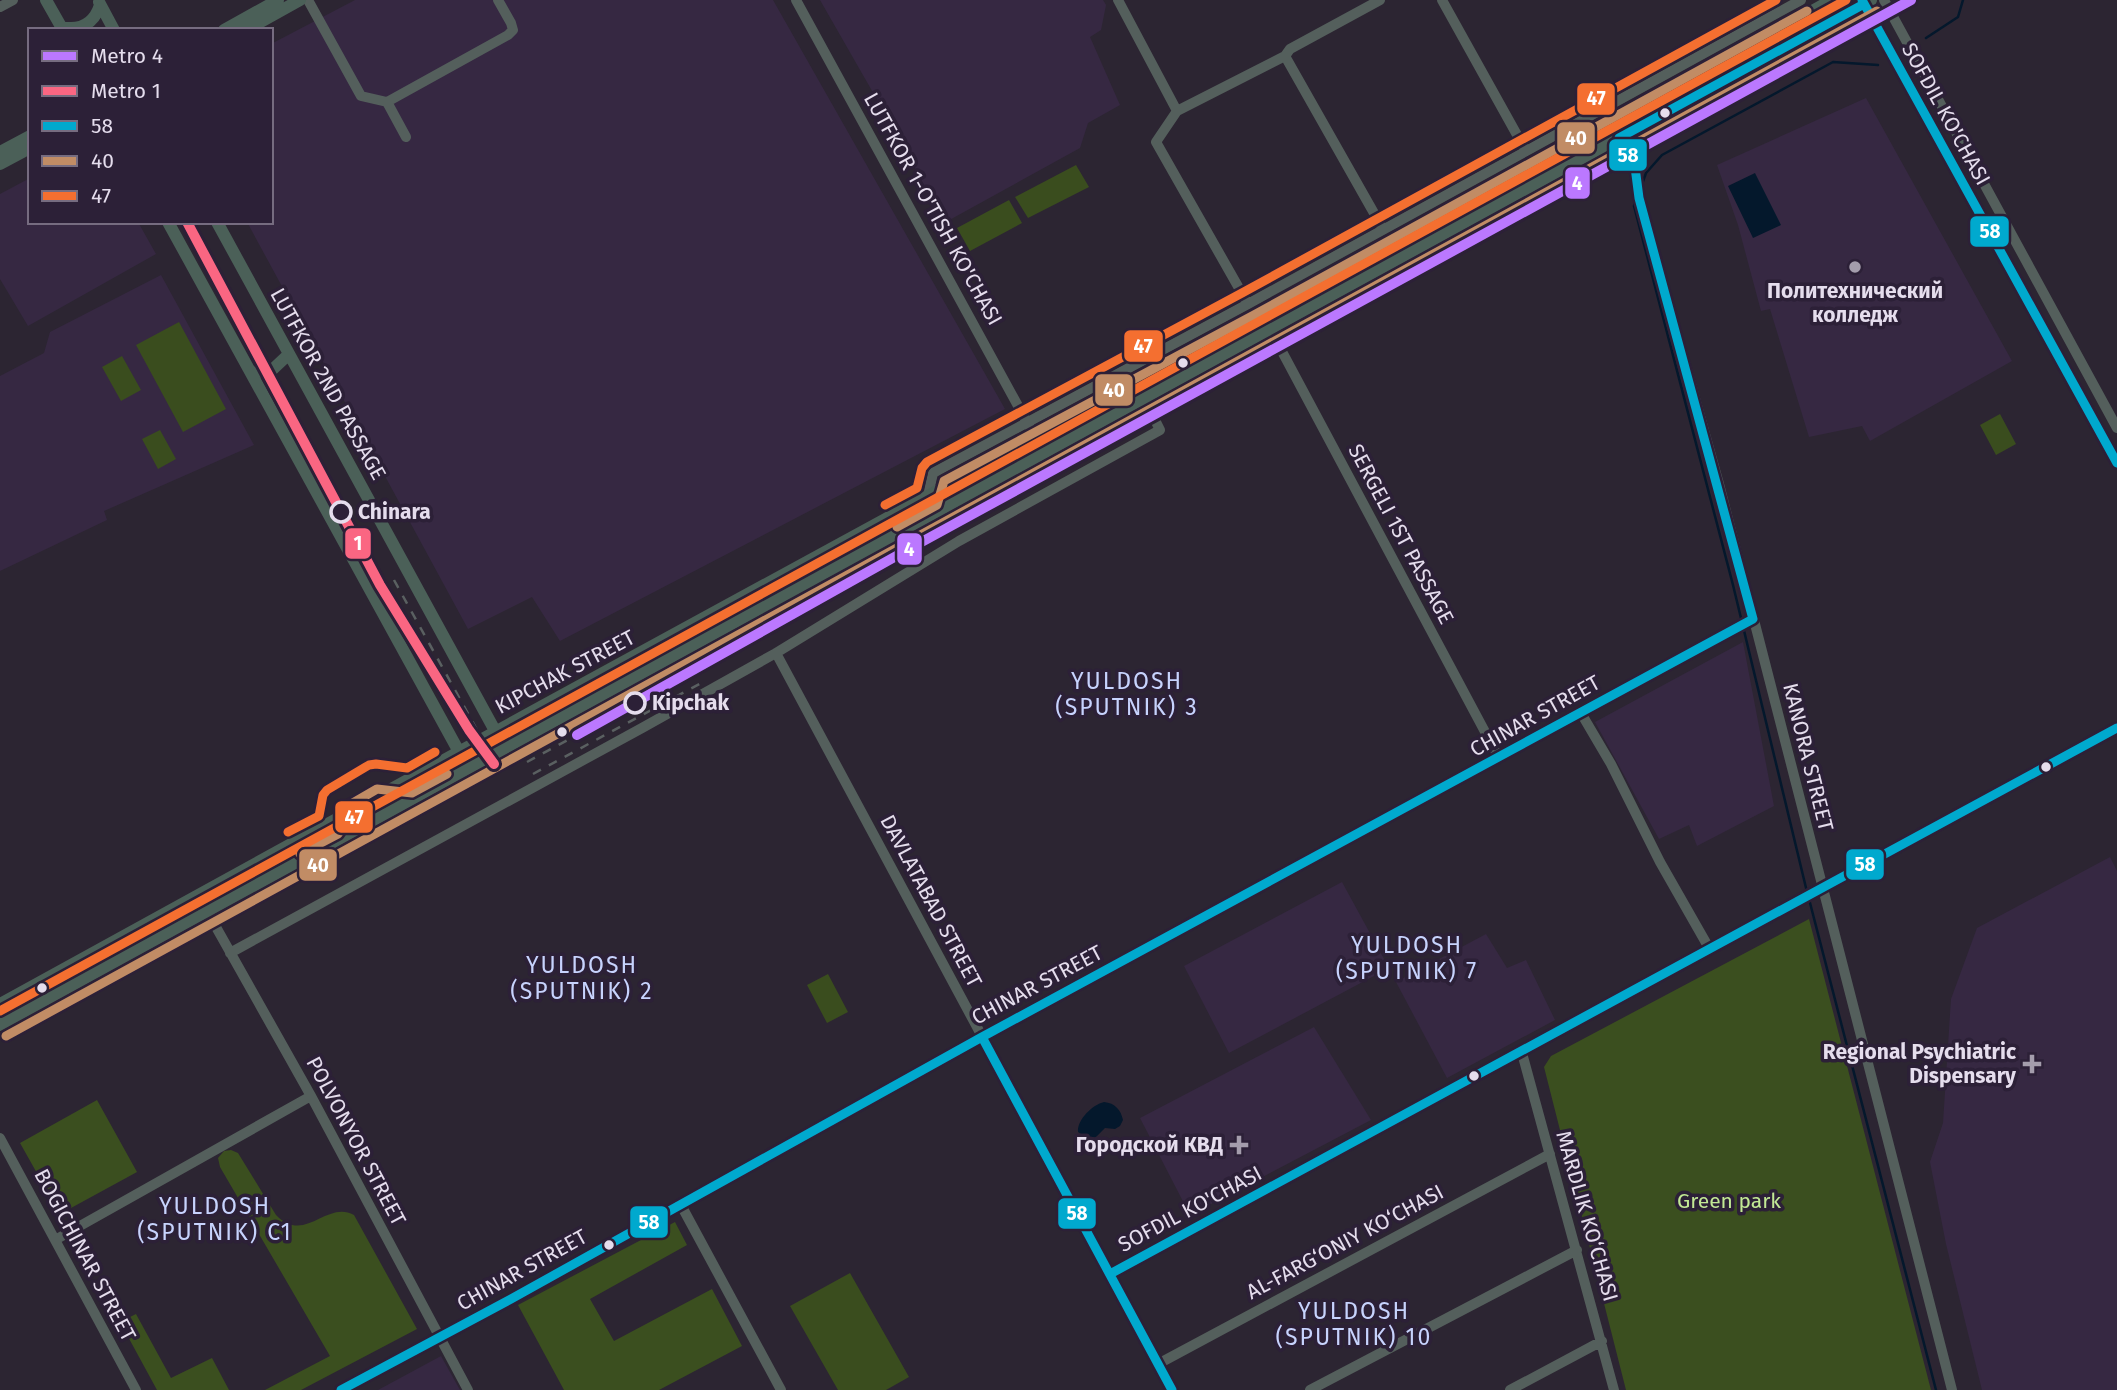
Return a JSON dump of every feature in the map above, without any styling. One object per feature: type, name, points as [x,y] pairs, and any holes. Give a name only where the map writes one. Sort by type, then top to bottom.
[{"type":"main road","points":[[46,0],[61,28]]},
{"type":"main road","points":[[229,28],[278,0]]},
{"type":"main road","points":[[250,28],[300,0]]},
{"type":"main road","name":"KIPCHAK STREET","points":[[0,1004],[1832,0]]},
{"type":"main road","name":"KIPCHAK STREET","points":[[0,1025],[1865,1]]},
{"type":"main road","points":[[77,28],[86,25],[95,17],[99,3]]},
{"type":"main road","points":[[99,3],[113,28]]},
{"type":"main road","points":[[1646,102],[1655,118]]},
{"type":"main road","points":[[0,152],[28,137]]},
{"type":"main road","points":[[0,164],[28,149]]},
{"type":"main road","points":[[169,224],[469,768]]},
{"type":"main road","name":"LUTFKOR 2ND PASSAGE","points":[[219,224],[505,748]]},
{"type":"main road","points":[[251,373],[272,370],[289,354]]},
{"type":"main road","points":[[1166,365],[1175,381]]},
{"type":"main road","points":[[928,496],[937,511]]},
{"type":"main road","points":[[665,640],[674,656]]},
{"type":"main road","points":[[220,884],[229,900]]},
{"type":"street","points":[[0,7],[13,0]]},
{"type":"street","points":[[308,0],[361,96],[387,102],[508,35],[513,30],[498,0]]},
{"type":"street","name":"LUTFKOR 1-O'TISH KO'CHASI","points":[[796,0],[1035,437]]},
{"type":"street","points":[[1118,0],[1177,111]]},
{"type":"street","points":[[1248,304],[1156,142],[1177,111],[1284,56],[1290,49],[1380,0]]},
{"type":"street","points":[[1442,0],[1526,151]]},
{"type":"street","points":[[928,496],[933,473],[1248,304],[1801,0]]},
{"type":"street","name":"SOFDIL KO'CHASI","points":[[1884,0],[2117,428]]},
{"type":"street","name":"SOFDIL KO'CHASI","points":[[1865,1],[1886,45],[2117,463]]},
{"type":"street","points":[[1886,45],[1903,35]]},
{"type":"street","points":[[1284,56],[1383,229]]},
{"type":"street","points":[[387,102],[406,137]]},
{"type":"street","name":"KANORA STREET","points":[[1619,138],[1635,167],[1639,193],[1746,623],[1821,887],[1952,1390]]},
{"type":"street","points":[[2038,320],[2053,311]]},
{"type":"street","name":"SERGELI 1ST PASSAGE","points":[[1270,329],[1499,758]]},
{"type":"street","points":[[230,953],[776,653],[959,541],[1160,430],[1143,398]]},
{"type":"street","name":"CHINAR STREET","points":[[341,1390],[982,1037],[1746,623]]},
{"type":"street","name":"DAVLATABAD STREET","points":[[776,653],[1171,1390]]},
{"type":"street","points":[[1581,713],[1709,948]]},
{"type":"street","points":[[1821,887],[2117,728]]},
{"type":"street","name":"SOFDIL KO'CHASI","points":[[1110,1274],[1522,1053],[1821,887]]},
{"type":"street","name":"POLVONYOR STREET","points":[[207,911],[311,1096],[468,1390]]},
{"type":"street","name":"MARDLIK KO‘CHASI","points":[[1522,1053],[1614,1390]]},
{"type":"street","points":[[55,1240],[311,1096]]},
{"type":"street","name":"BOGICHINAR STREET","points":[[0,1138],[136,1390]]},
{"type":"street","name":"AL-FARG‘ONIY KO‘CHASI","points":[[1157,1364],[1550,1154]]},
{"type":"street","points":[[681,1205],[781,1390]]},
{"type":"street","points":[[1310,1390],[1577,1250]]},
{"type":"street","points":[[1510,1390],[1602,1341]]},
{"type":"shaded area","points":[[355,0],[773,0],[1005,409],[560,641],[532,597],[468,629],[248,224],[273,224],[273,43]]},
{"type":"shaded area","points":[[820,0],[1103,0],[1106,5],[1101,30],[1090,37],[1120,105],[1088,123],[1080,148],[944,223]]},
{"type":"shaded area","name":"Политехнический колледж","points":[[1866,98],[2012,361],[1870,441],[1862,426],[1809,437],[1770,309],[1761,311],[1738,225],[1717,165]]},
{"type":"shaded area","points":[[28,179],[28,224],[139,224],[156,254],[28,326],[0,279],[0,194]]},
{"type":"shaded area","points":[[161,275],[254,445],[104,511],[107,520],[0,571],[0,376],[44,353],[50,332]]},
{"type":"shaded area","points":[[1743,642],[1774,806],[1697,846],[1689,825],[1659,839],[1595,722]]},
{"type":"shaded area","name":"Regional Psychiatric Dispensary","points":[[2110,857],[2117,871],[2117,1390],[1982,1390],[1946,1244],[1930,1162],[1943,1123],[1951,999],[1977,928]]},
{"type":"shaded area","points":[[1342,882],[1389,968],[1229,1053],[1184,966]]},
{"type":"shaded area","points":[[1486,934],[1507,968],[1526,960],[1555,1020],[1447,1078],[1396,982]]},
{"type":"shaded area","name":"Городской КВД","points":[[1314,1027],[1371,1120],[1190,1215],[1140,1118]]},
{"type":"shaded area","points":[[441,1356],[460,1390],[378,1390]]},
{"type":"green space","points":[[1076,165],[1089,187],[1028,218],[1015,197]]},
{"type":"green space","points":[[1009,200],[1022,223],[970,251],[957,228]]},
{"type":"green space","points":[[179,322],[226,409],[183,432],[136,345]]},
{"type":"green space","points":[[122,356],[141,390],[121,401],[102,367]]},
{"type":"green space","points":[[2000,414],[2016,444],[1996,455],[1980,425]]},
{"type":"green space","points":[[160,430],[176,459],[158,469],[142,439]]},
{"type":"green space","name":"Green park","points":[[1809,919],[1931,1390],[1626,1390],[1544,1067],[1551,1056]]},
{"type":"green space","points":[[828,974],[848,1012],[827,1023],[807,985]]},
{"type":"green space","points":[[97,1100],[137,1172],[60,1214],[20,1143]]},
{"type":"green space","points":[[224,1151],[238,1153],[276,1215],[287,1223],[296,1226],[306,1224],[334,1213],[354,1215],[417,1329],[301,1390],[265,1390],[330,1356],[220,1167],[218,1158]]},
{"type":"green space","points":[[675,1222],[687,1245],[590,1299],[614,1341],[712,1289],[742,1346],[659,1390],[564,1390],[518,1305]]},
{"type":"green space","points":[[850,1273],[909,1377],[886,1390],[838,1390],[790,1306]]},
{"type":"green space","points":[[136,1314],[171,1378],[212,1358],[229,1390],[157,1390],[120,1322]]},
{"type":"water","points":[[1755,173],[1781,225],[1753,238],[1728,186]]},
{"type":"water","points":[[1104,1102],[1117,1108],[1123,1120],[1115,1129],[1105,1128],[1096,1137],[1087,1138],[1078,1132],[1078,1127],[1090,1110]]},
{"type":"waterway","points":[[1926,38],[1958,17],[1963,0]]},
{"type":"waterway","points":[[1641,187],[1646,173],[1662,155],[1833,62],[1878,65]]},
{"type":"waterway","points":[[1636,200],[1634,206],[1733,585],[1807,892]]},
{"type":"waterway","points":[[1809,899],[1936,1390]]},
{"type":"railway","points":[[394,580],[494,764]]},
{"type":"railway","points":[[533,774],[703,682]]},
{"type":"railway","points":[[527,762],[577,735]]},
{"type":"metro line","name":"4","points":[[577,735],[907,550],[1911,0]]},
{"type":"metro line","name":"1","points":[[188,224],[380,585],[469,730],[494,764]]},
{"type":"transit line","name":"47","points":[[885,505],[917,488],[922,468],[927,462],[1242,293],[1776,0]]},
{"type":"transit line","name":"47","points":[[0,1011],[1846,0]]},
{"type":"transit line","name":"58","points":[[1862,0],[2117,463]]},
{"type":"transit line","name":"58","points":[[341,1390],[511,1299],[982,1037],[1753,619],[1639,198],[1635,167],[1619,138],[1864,4]]},
{"type":"transit line","name":"40","points":[[897,527],[937,505],[944,481],[1254,315],[1807,11]]},
{"type":"transit line","name":"40","points":[[6,1036],[1877,11]]},
{"type":"transit line","name":"58","points":[[1110,1274],[2117,728]]},
{"type":"transit line","name":"47","points":[[288,832],[319,816],[323,795],[327,790],[369,765],[407,768],[435,752]]},
{"type":"transit line","name":"40","points":[[300,854],[338,834],[342,828],[346,807],[377,789],[412,793],[447,774]]},
{"type":"transit line","name":"58","points":[[982,1037],[1172,1390]]},
{"type":"place","name":"Политехнический колледж","points":[[1855,267]]},
{"type":"place","name":"Chinara","points":[[341,512]]},
{"type":"place","name":"Kipchak","points":[[635,703]]},
{"type":"place","name":"Regional Psychiatric Dispensary","points":[[2032,1064]]},
{"type":"place","name":"Городской КВД","points":[[1239,1145]]},
{"type":"district","name":"YULDOSH (SPUTNIK) 3","points":[[1127,694]]},
{"type":"district","name":"YULDOSH (SPUTNIK) 7","points":[[1407,958]]},
{"type":"district","name":"YULDOSH (SPUTNIK) 2","points":[[582,978]]},
{"type":"district","name":"YULDOSH (SPUTNIK) C1","points":[[215,1219]]},
{"type":"district","name":"YULDOSH (SPUTNIK) 10","points":[[1354,1324]]}]
